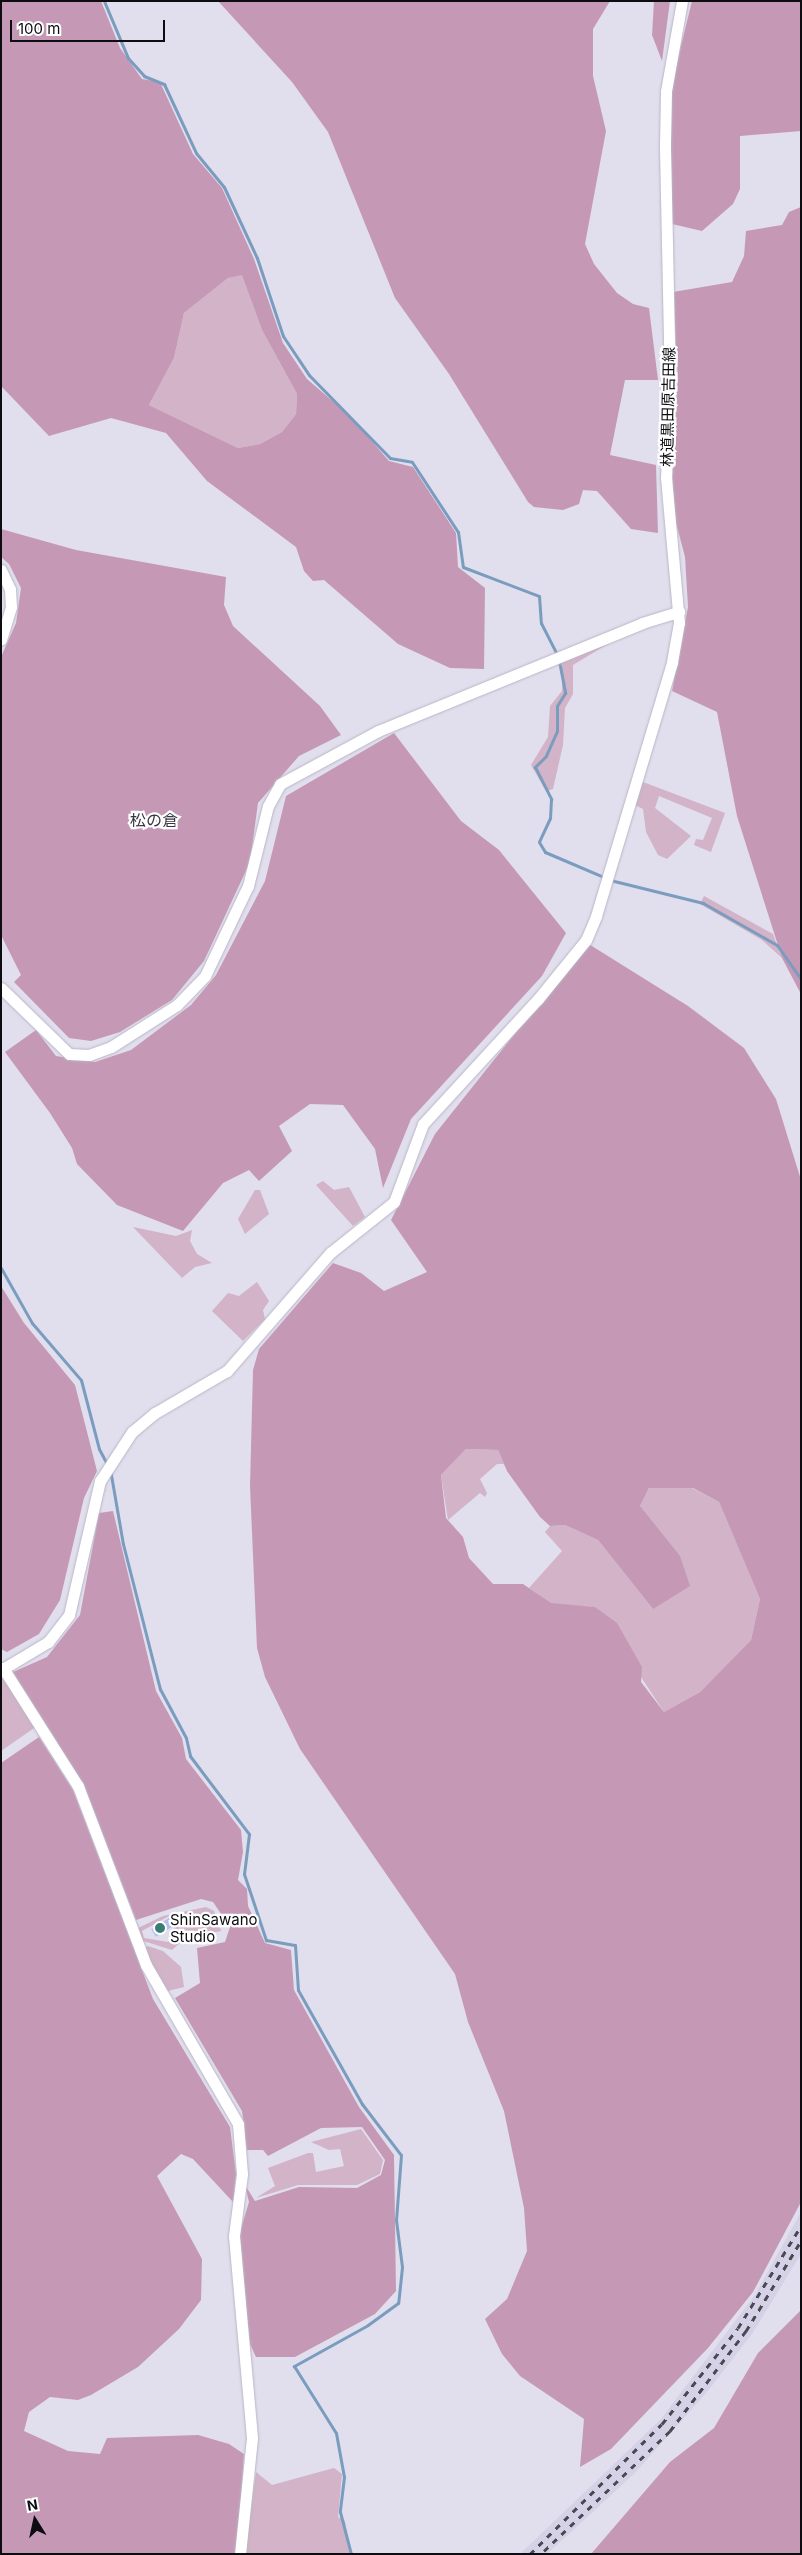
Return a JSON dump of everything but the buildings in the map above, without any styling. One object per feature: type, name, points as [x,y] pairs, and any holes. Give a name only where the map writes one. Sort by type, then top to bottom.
[{"type":"street","name":"林道黒田原吉田線","points":[[2,1669],[48,1642],[69,1615],[100,1481],[132,1432],[155,1413],[227,1371],[330,1253],[387,1210],[400,1193],[423,1124],[586,940],[629,808],[672,662],[680,612],[667,488],[670,387],[665,136],[666,91],[682,1]]},
{"type":"street","points":[[1,570],[10,589],[11,607],[1,640]]},
{"type":"street","points":[[1,988],[69,1054],[88,1055],[111,1047],[177,1005],[204,976],[248,886],[268,806],[280,784],[378,731],[633,627],[680,612]]},
{"type":"street","points":[[2,1669],[78,1786],[146,1964],[238,2124],[242,2174],[234,2236],[252,2438],[240,2554]]},
{"type":"shaded area","points":[[1,1],[101,1],[120,48],[142,79],[160,82],[193,154],[222,188],[254,259],[283,343],[307,379],[350,416],[389,461],[413,467],[456,533],[458,567],[485,588],[484,669],[450,668],[398,644],[324,580],[313,581],[304,571],[296,547],[207,481],[166,433],[111,418],[49,436],[1,386]],"holes":[[[242,275],[262,330],[297,394],[296,414],[282,432],[260,444],[238,448],[149,405],[174,358],[184,313],[228,278]]]},
{"type":"shaded area","points":[[218,1],[610,1],[593,29],[593,76],[606,131],[585,244],[594,264],[617,293],[633,304],[649,308],[658,380],[625,380],[610,455],[656,465],[658,533],[631,529],[597,491],[583,490],[579,504],[563,510],[534,507],[528,502],[449,374],[395,298],[328,132],[292,82]]},
{"type":"shaded area","points":[[654,1],[670,1],[662,61],[652,35]]},
{"type":"shaded area","points":[[692,1],[801,1],[801,131],[740,136],[740,189],[733,204],[702,231],[672,224],[670,91]]},
{"type":"shaded area","points":[[801,207],[801,994],[782,958],[737,816],[717,712],[672,691],[688,607],[685,557],[674,515],[672,460],[678,379],[673,292],[732,282],[744,256],[746,231],[782,225],[789,212]]},
{"type":"shaded area","points":[[242,274],[262,330],[297,394],[296,414],[282,432],[260,444],[238,448],[149,405],[174,358],[184,313],[228,278]]},
{"type":"shaded area","points":[[1,529],[76,550],[226,577],[224,605],[233,626],[320,706],[341,735],[299,756],[258,803],[250,862],[204,961],[172,1000],[120,1032],[91,1041],[69,1038],[14,982],[21,975],[1,935],[1,657],[16,623],[21,588],[9,564],[1,557]]},
{"type":"shaded area","points":[[616,639],[573,665],[573,694],[565,708],[563,745],[553,789],[546,791],[531,765],[548,737],[550,706],[562,691],[562,661]]},
{"type":"shaded area","points":[[394,733],[461,821],[499,850],[566,933],[542,976],[411,1119],[383,1188],[375,1149],[343,1105],[310,1104],[279,1126],[292,1151],[259,1181],[249,1170],[223,1183],[183,1231],[117,1205],[77,1164],[72,1148],[50,1113],[5,1052],[36,1030],[56,1056],[95,1062],[131,1050],[191,1005],[216,975],[265,881],[286,796]]},
{"type":"shaded area","points":[[643,782],[725,813],[711,852],[694,845],[696,839],[703,840],[712,818],[659,796],[655,808],[691,836],[667,859],[658,855],[646,832],[643,809],[635,805]]},
{"type":"shaded area","points":[[704,896],[773,934],[782,958],[762,940],[700,904]]},
{"type":"shaded area","points":[[587,943],[688,1006],[744,1048],[776,1099],[801,1180],[801,2202],[753,2292],[708,2348],[611,2449],[580,2467],[584,2419],[520,2376],[502,2354],[485,2319],[507,2299],[527,2251],[524,2208],[504,2111],[468,2022],[455,1974],[300,1749],[265,1677],[257,1648],[250,1486],[253,1370],[259,1349],[333,1263],[361,1273],[384,1291],[427,1272],[391,1220],[435,1134]],"holes":[[[466,1449],[498,1450],[507,1471],[540,1517],[550,1526],[565,1525],[598,1540],[653,1609],[690,1586],[680,1556],[640,1506],[649,1488],[693,1488],[719,1502],[760,1599],[751,1640],[700,1692],[664,1712],[641,1682],[642,1667],[617,1623],[595,1607],[551,1603],[523,1584],[493,1584],[469,1558],[463,1537],[446,1518],[441,1475]]]},
{"type":"shaded area","points":[[323,1181],[334,1190],[349,1187],[365,1217],[353,1226],[316,1185]]},
{"type":"shaded area","points":[[255,1190],[260,1190],[269,1214],[245,1234],[238,1219]]},
{"type":"shaded area","points":[[133,1227],[176,1236],[192,1230],[190,1241],[197,1254],[212,1263],[195,1267],[182,1278]]},
{"type":"shaded area","points":[[257,1282],[269,1301],[263,1310],[265,1319],[243,1341],[212,1311],[228,1293],[239,1296]]},
{"type":"shaded area","points":[[1,1286],[24,1323],[75,1385],[97,1471],[84,1498],[60,1600],[39,1634],[7,1652],[1,1649]]},
{"type":"shaded area","points":[[466,1449],[498,1450],[504,1464],[497,1464],[480,1479],[487,1493],[485,1497],[480,1493],[448,1520],[441,1475]]},
{"type":"shaded area","points":[[649,1488],[692,1488],[719,1502],[760,1599],[751,1640],[700,1692],[664,1712],[595,1607],[551,1604],[529,1588],[562,1551],[545,1532],[550,1526],[565,1525],[598,1540],[653,1609],[655,1527],[640,1506]]},
{"type":"shaded area","points":[[113,1511],[156,1691],[182,1738],[186,1759],[241,1830],[243,1852],[238,1880],[247,1889],[248,1906],[265,1943],[291,1950],[294,1990],[359,2107],[394,2155],[396,2291],[375,2314],[295,2357],[256,2357],[250,2344],[239,2235],[249,2202],[245,2185],[255,2201],[299,2187],[357,2188],[381,2175],[385,2160],[362,2127],[321,2128],[268,2156],[263,2150],[247,2150],[242,2111],[175,1998],[200,1983],[197,1948],[225,1942],[230,1927],[213,1902],[201,1899],[136,1920],[84,1785],[13,1672],[47,1657],[80,1615],[99,1513]]},
{"type":"shaded area","points":[[1,1678],[8,1679],[37,1726],[1,1751]]},
{"type":"shaded area","points":[[39,1737],[73,1790],[153,1999],[230,2127],[236,2174],[233,2202],[193,2159],[181,2154],[157,2176],[202,2259],[201,2300],[179,2329],[138,2367],[91,2395],[78,2400],[50,2397],[29,2412],[24,2431],[68,2451],[100,2454],[107,2438],[198,2435],[229,2444],[244,2454],[237,2554],[1,2554],[1,1763]]},
{"type":"shaded area","points":[[206,1907],[214,1911],[221,1931],[186,1938],[172,1950],[140,1940],[136,1929],[163,1916]],"holes":[[[169,1916],[178,1938],[168,1942],[144,1938],[142,1931]]]},
{"type":"shaded area","points":[[148,1946],[163,1951],[181,1967],[184,1987],[164,1992],[144,1948]]},
{"type":"shaded area","points":[[361,2129],[383,2160],[380,2174],[357,2185],[298,2185],[256,2198],[275,2186],[268,2168],[308,2153],[313,2153],[316,2172],[344,2166],[340,2149],[329,2150],[311,2142]]},
{"type":"shaded area","points":[[801,2212],[801,2254],[752,2334],[707,2392],[635,2473],[547,2554],[520,2554],[661,2419],[755,2295]]},
{"type":"shaded area","points":[[801,2310],[801,2554],[591,2554],[670,2462],[714,2428],[758,2353]]},
{"type":"shaded area","points":[[334,2468],[342,2474],[338,2517],[345,2521],[350,2554],[245,2554],[256,2472],[272,2485]]},
{"type":"waterway","points":[[104,1],[128,58],[144,76],[164,84],[196,153],[224,187],[257,258],[283,336],[309,375],[390,458],[412,462],[458,532],[463,567],[539,596],[541,623],[557,655]]},
{"type":"waterway","points":[[559,661],[565,693],[557,706],[557,731],[546,756],[535,767],[551,799],[550,818],[539,842],[545,852],[604,877]]},
{"type":"waterway","points":[[610,880],[703,903],[777,945],[801,979]]},
{"type":"waterway","points":[[1,1268],[32,1323],[81,1380],[99,1449],[107,1464]]},
{"type":"waterway","points":[[110,1469],[123,1544],[160,1689],[186,1738],[190,1756],[249,1834],[244,1874],[266,1940],[295,1945],[298,1990],[362,2104],[401,2155],[396,2220],[402,2267],[398,2303],[368,2325],[294,2366],[336,2433],[344,2477],[340,2512],[351,2554]]},
{"type":"railway","points":[[530,2554],[662,2424],[738,2328],[801,2226]]},
{"type":"railway","points":[[544,2551],[670,2431],[746,2331],[801,2241]]},
{"type":"place","name":"ShinSawano Studio","points":[[160,1928]]},
{"type":"district","name":"松の倉","points":[[154,820]]}]
